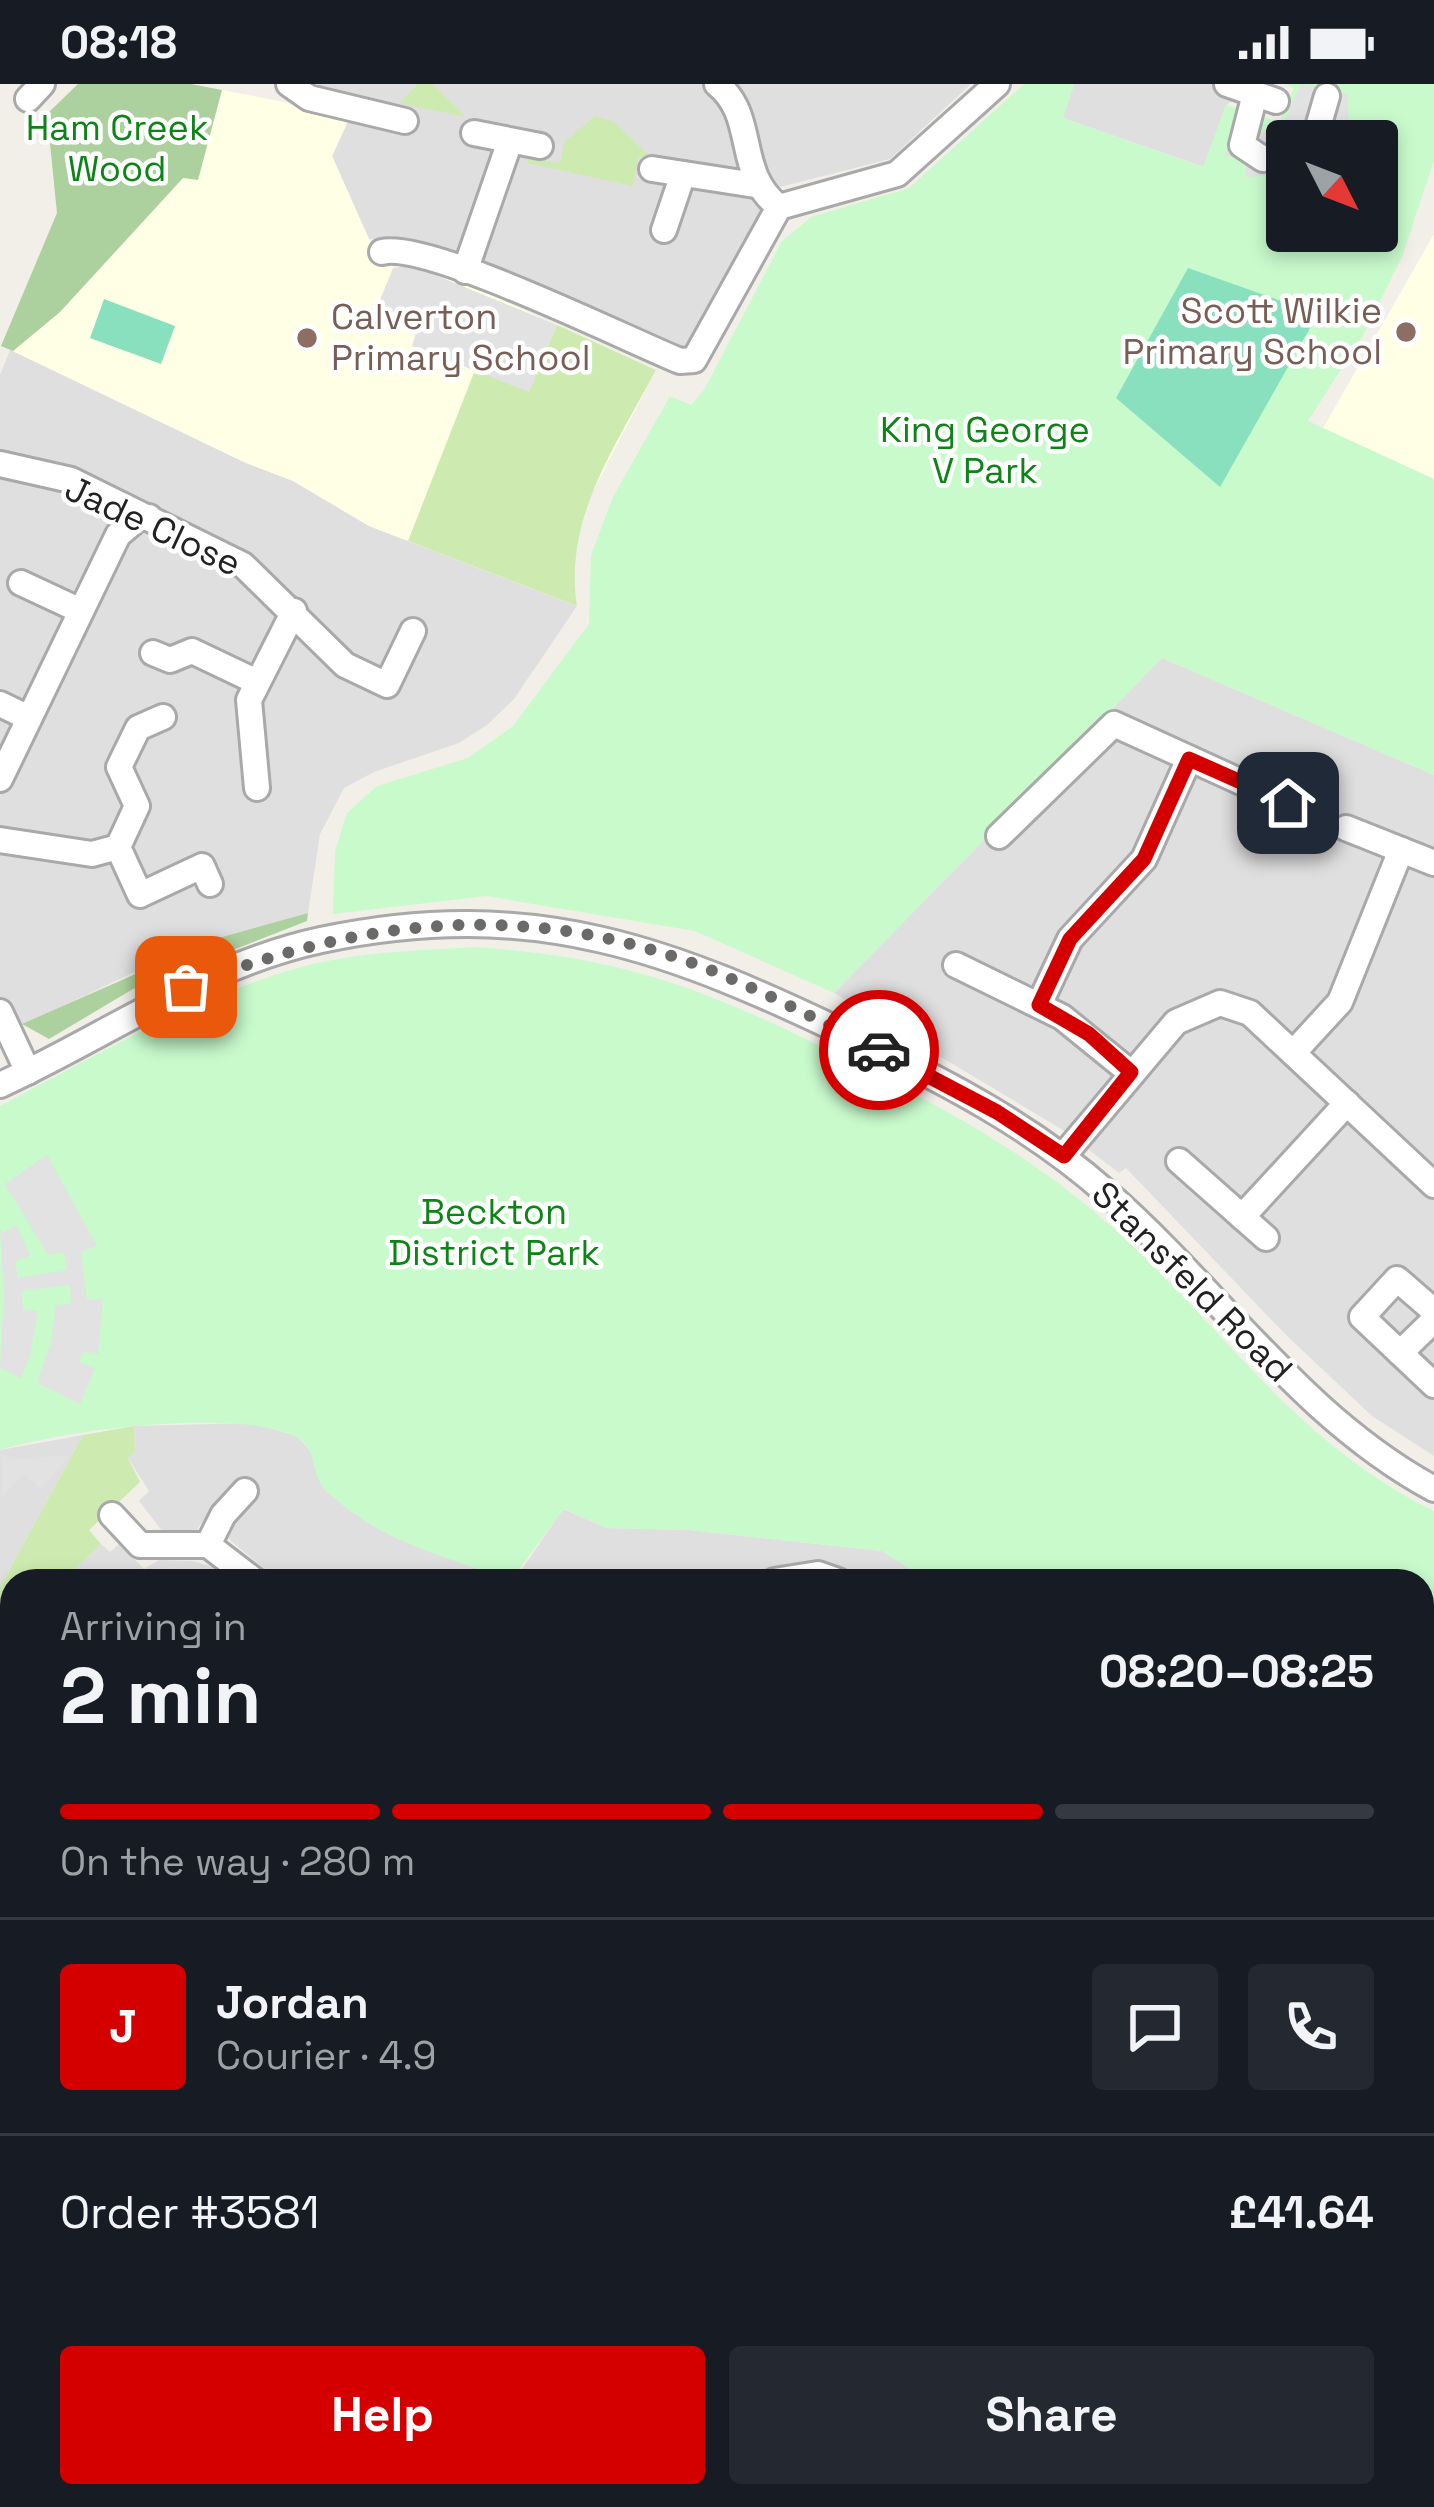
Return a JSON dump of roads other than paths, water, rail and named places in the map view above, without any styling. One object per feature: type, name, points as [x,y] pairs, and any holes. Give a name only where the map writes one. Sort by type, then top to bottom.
[{"type":"street","points":[[290,84],[310,98],[405,121]]},
{"type":"street","points":[[717,84],[737,109],[755,185]]},
{"type":"street","points":[[382,252],[398,248],[465,271],[680,361],[694,360],[779,207],[897,174],[997,84]]},
{"type":"street","points":[[1227,84],[1266,98],[1242,146],[1266,158]]},
{"type":"street","points":[[1320,120],[1327,97]]},
{"type":"street","points":[[474,133],[540,146]]},
{"type":"street","points":[[465,271],[511,141]]},
{"type":"street","points":[[652,169],[755,185],[779,207]]},
{"type":"street","points":[[664,230],[683,174]]},
{"type":"street","name":"Jade Close","points":[[0,464],[71,480],[243,565],[345,665],[388,685],[413,632]]},
{"type":"street","points":[[0,778],[118,535],[126,525],[149,518]]},
{"type":"street","points":[[21,583],[81,610]]},
{"type":"street","points":[[257,788],[249,700],[294,611]]},
{"type":"street","points":[[153,653],[170,660],[192,651],[257,682]]},
{"type":"street","points":[[0,704],[29,718]]},
{"type":"street","points":[[163,717],[138,728],[119,766],[137,806],[118,847],[140,895],[202,866],[210,884]]},
{"type":"street","points":[[999,836],[1106,726],[1114,724],[1318,817]]},
{"type":"street","points":[[1039,1005],[1070,939],[1144,859],[1189,759]]},
{"type":"street","points":[[1346,828],[1434,863]]},
{"type":"street","points":[[0,840],[92,854],[118,847]]},
{"type":"street","points":[[1293,1053],[1340,1002],[1401,850]]},
{"type":"street","name":"Stansfeld Road","points":[[0,1084],[186,987],[320,940],[404,928],[527,927],[637,946],[735,980],[956,1090],[1064,1156],[1150,1233],[1348,1434],[1434,1489]]},
{"type":"street","points":[[956,965],[1089,1034],[1131,1072]]},
{"type":"street","points":[[1064,1156],[1176,1022],[1220,1003],[1250,1013],[1434,1185]]},
{"type":"street","points":[[0,1012],[28,1072]]},
{"type":"street","points":[[1242,1217],[1347,1103]]},
{"type":"street","points":[[1179,1161],[1266,1238]]},
{"type":"street","points":[[1434,1310],[1397,1279],[1362,1317],[1434,1384]]},
{"type":"street","points":[[1400,1353],[1434,1320]]},
{"type":"street","points":[[208,1545],[223,1515],[245,1491]]},
{"type":"street","points":[[112,1515],[140,1545],[208,1545],[239,1569]]},
{"type":"place","name":"Scott Wilkie Primary School","points":[[1406,332]]},
{"type":"place","name":"Calverton Primary School","points":[[307,338]]},
{"type":"park label","name":"Ham Creek Wood","points":[[117,148]]},
{"type":"park label","name":"King George V Park","points":[[985,450]]},
{"type":"park label","name":"Beckton District Park","points":[[494,1232]]}]
